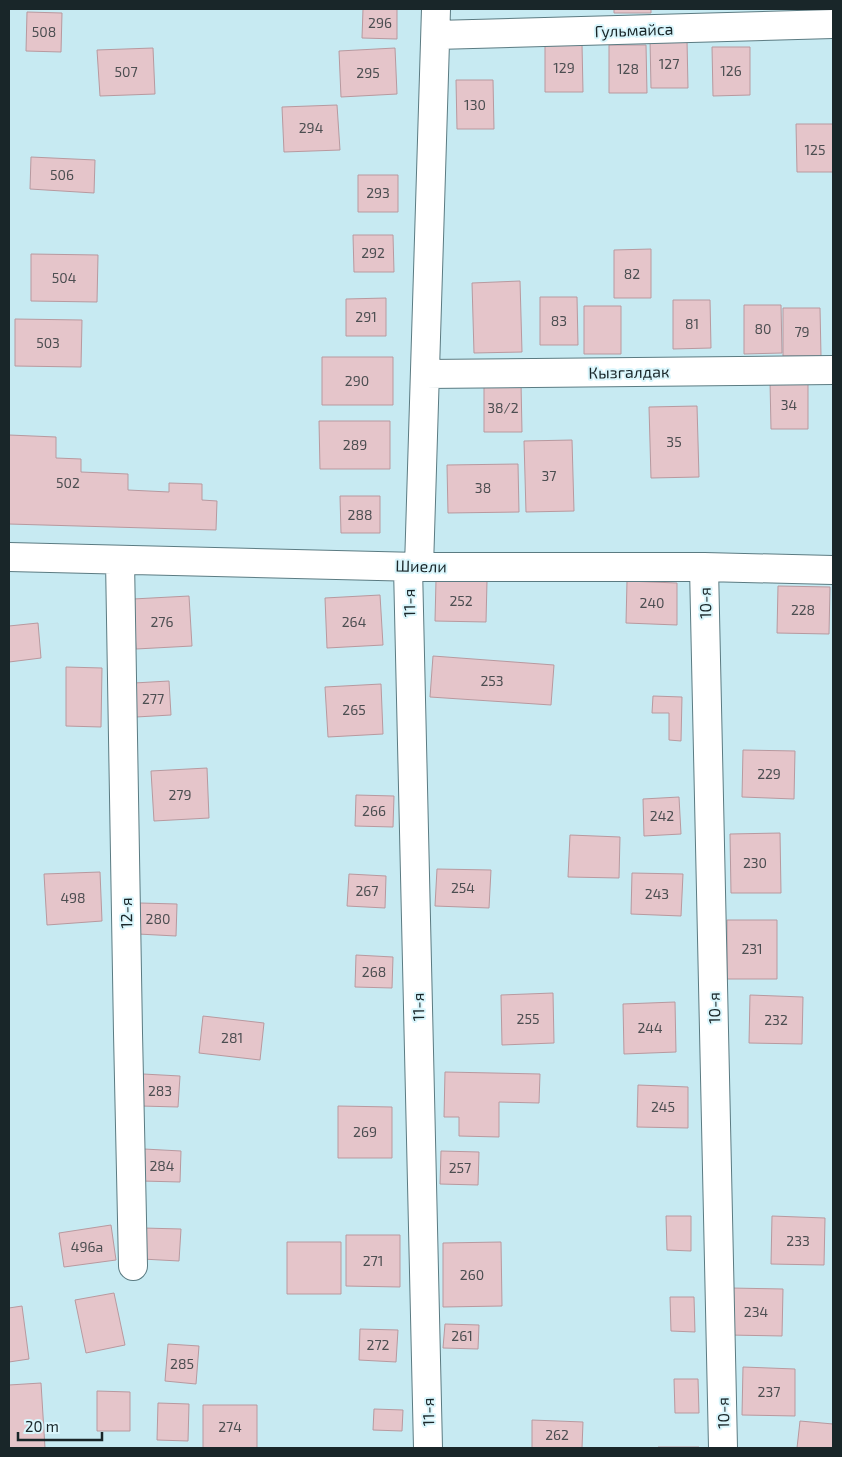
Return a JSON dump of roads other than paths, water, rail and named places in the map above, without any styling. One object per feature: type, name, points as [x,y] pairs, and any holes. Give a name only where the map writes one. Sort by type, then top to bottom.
[{"type":"street","name":"Гульмайса","points":[[436,22],[833,24]]},
{"type":"street","name":"11-я","points":[[428,1448],[414,567],[425,374],[436,22]]},
{"type":"street","name":"Кызгалдак","points":[[425,374],[833,370]]},
{"type":"street","name":"Шиели","points":[[9,557],[414,567],[704,567],[833,570]]},
{"type":"street","name":"12-я","points":[[120,560],[127,1023],[134,1266]]},
{"type":"street","name":"10-я","points":[[704,567],[724,1448]]}]
